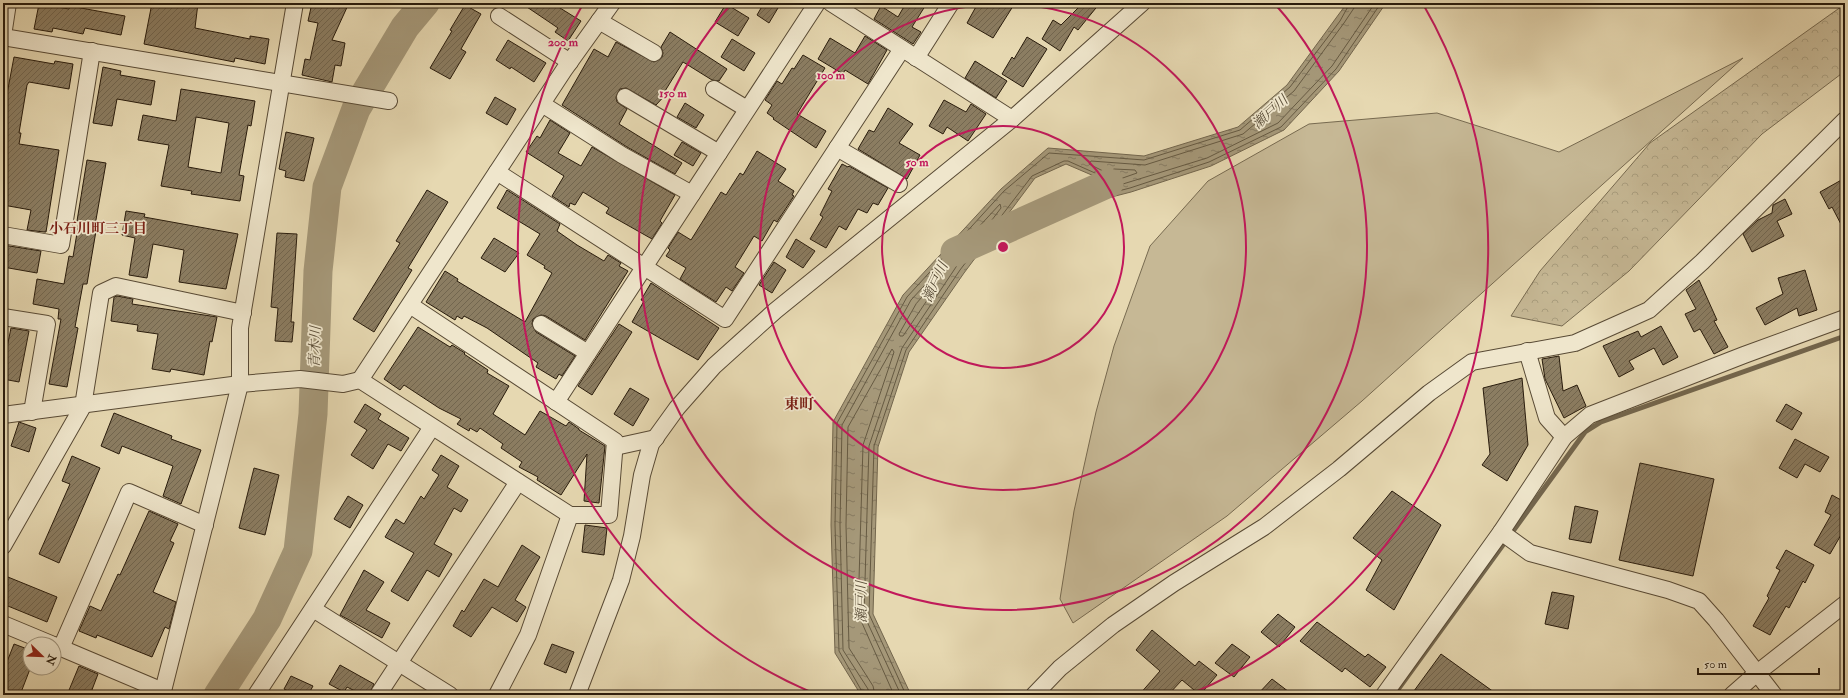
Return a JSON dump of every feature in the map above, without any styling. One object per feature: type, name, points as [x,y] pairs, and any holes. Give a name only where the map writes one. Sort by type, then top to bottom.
[{"type":"street","points":[[8,3],[3,37],[282,82],[389,101]]},
{"type":"street","points":[[62,649],[162,693],[240,384],[240,328],[295,3]]},
{"type":"street","points":[[3,415],[83,406],[240,384],[300,379],[343,384],[360,380],[496,172],[570,62],[612,3]]},
{"type":"street","points":[[556,402],[817,3]]},
{"type":"street","points":[[831,3],[1012,119]]},
{"type":"street","points":[[916,58],[951,3]]},
{"type":"street","points":[[577,695],[620,580],[632,536],[642,475],[651,444],[677,408],[714,366],[769,316],[1012,119],[1142,3]]},
{"type":"street","points":[[499,16],[570,62]]},
{"type":"street","points":[[599,21],[654,53]]},
{"type":"street","points":[[496,172],[725,319],[902,49]]},
{"type":"street","points":[[3,235],[61,245],[92,51]]},
{"type":"street","points":[[714,89],[747,109]]},
{"type":"street","points":[[625,97],[719,153]]},
{"type":"street","points":[[542,104],[622,155],[692,194]]},
{"type":"street","points":[[1034,695],[1060,668],[1112,625],[1174,583],[1264,527],[1339,469],[1429,393],[1472,362],[1575,343],[1649,310],[1702,262],[1845,120]]},
{"type":"street","points":[[837,148],[899,184]]},
{"type":"street","points":[[3,546],[83,406],[101,293],[116,286],[243,313]]},
{"type":"street","points":[[360,380],[570,515],[609,515],[615,441],[410,305]]},
{"type":"street","points":[[3,317],[47,324],[32,412]]},
{"type":"street","points":[[1384,695],[1501,532],[1564,437],[1590,415],[1744,355],[1845,318]]},
{"type":"street","points":[[541,324],[588,353]]},
{"type":"street","points":[[1527,351],[1547,418],[1564,437]]},
{"type":"street","points":[[256,695],[432,426]]},
{"type":"street","points":[[615,447],[656,438]]},
{"type":"street","points":[[378,695],[518,482]]},
{"type":"street","points":[[60,636],[129,492],[205,525]]},
{"type":"street","points":[[497,695],[528,636],[570,515]]},
{"type":"street","points":[[1501,532],[1530,553],[1668,590],[1699,601],[1774,695]]},
{"type":"street","points":[[1732,695],[1757,673],[1845,604]]},
{"type":"street","points":[[313,609],[450,695]]},
{"type":"street","points":[[3,624],[31,636]]},
{"type":"green space","points":[[1845,4],[1845,71],[1762,134],[1629,271],[1562,326],[1511,316],[1540,271],[1650,143]]},
{"type":"green space","points":[[1743,58],[1362,401],[1227,516],[1073,623],[1060,599],[1074,511],[1096,412],[1114,346],[1150,246],[1208,181],[1309,124],[1437,113],[1559,152]]},
{"type":"water","points":[[1347,3],[1386,3],[1339,71],[1284,130],[1211,166],[1131,192],[1057,211],[1101,179],[1066,164],[1035,178],[964,273],[909,352],[878,447],[873,614],[911,695],[861,695],[835,653],[831,525],[833,422],[903,295],[1001,189],[1048,148],[1144,156],[1238,127],[1287,85]]},
{"type":"building","points":[[152,3],[198,3],[195,28],[250,39],[250,36],[269,39],[265,64],[235,58],[234,62],[144,44]]},
{"type":"building","points":[[312,3],[349,3],[332,40],[345,43],[341,66],[335,65],[332,82],[302,75],[305,59],[310,60],[318,23],[308,21]]},
{"type":"building","points":[[521,3],[552,3],[581,21],[568,41],[555,32],[558,28]]},
{"type":"building","points":[[764,3],[781,3],[769,23],[757,15]]},
{"type":"building","points":[[906,3],[927,3],[912,27],[921,32],[913,44],[874,19],[881,6],[898,17]]},
{"type":"building","points":[[978,3],[1015,3],[993,38],[967,23]]},
{"type":"building","points":[[1083,3],[1100,3],[1078,30],[1074,27],[1060,51],[1042,39],[1053,20],[1061,25]]},
{"type":"building","points":[[39,4],[69,9],[70,6],[125,16],[121,35],[85,28],[83,34],[53,28],[52,32],[34,29]]},
{"type":"building","points":[[726,4],[749,18],[738,36],[715,22]]},
{"type":"building","points":[[465,5],[481,14],[461,49],[466,52],[450,79],[430,68],[452,31],[450,30]]},
{"type":"building","points":[[670,32],[727,69],[719,81],[712,80],[683,62],[665,91],[668,92],[656,105],[626,88],[620,89],[616,97],[617,102],[627,109],[619,124],[682,163],[675,174],[627,147],[562,105],[594,49],[608,57],[616,42],[654,62],[662,57],[663,53],[661,47]]},
{"type":"building","points":[[865,36],[887,50],[868,84],[845,70],[843,74],[818,59],[830,38],[855,53]]},
{"type":"building","points":[[1027,37],[1047,49],[1023,87],[1002,74],[1012,57],[1014,59]]},
{"type":"building","points":[[732,39],[755,53],[744,71],[721,57]]},
{"type":"building","points":[[508,40],[546,63],[534,82],[511,67],[510,69],[496,60]]},
{"type":"building","points":[[803,55],[825,68],[797,114],[826,131],[816,148],[773,119],[774,118],[767,113],[772,105],[765,100],[777,81],[782,84],[792,68],[794,69]]},
{"type":"building","points":[[14,57],[54,64],[55,61],[73,64],[69,89],[29,82],[27,85],[19,133],[21,133],[19,144],[59,150],[46,232],[27,230],[31,210],[3,205],[3,115]]},
{"type":"building","points":[[975,61],[1007,81],[996,98],[965,78]]},
{"type":"building","points":[[103,67],[121,71],[120,75],[155,81],[151,105],[117,99],[112,126],[93,123]]},
{"type":"building","points":[[181,89],[255,101],[251,126],[248,125],[239,175],[244,176],[240,201],[191,194],[192,191],[161,186],[169,145],[138,140],[143,115],[176,121]],"holes":[[[196,117],[229,123],[221,173],[188,167]]]},
{"type":"building","points":[[495,97],[516,109],[507,125],[486,113]]},
{"type":"building","points":[[944,100],[966,112],[971,104],[986,114],[968,141],[947,127],[943,134],[929,126]]},
{"type":"building","points":[[685,103],[704,115],[696,128],[677,117]]},
{"type":"building","points":[[888,108],[913,124],[899,143],[920,155],[907,179],[858,149],[869,130],[874,132]]},
{"type":"building","points":[[550,120],[570,133],[558,153],[581,166],[592,147],[675,195],[660,221],[662,223],[652,239],[606,213],[609,208],[583,192],[575,205],[570,203],[569,207],[552,196],[564,176],[526,152],[537,136],[540,138]]},
{"type":"building","points":[[286,132],[314,138],[304,181],[285,177],[286,171],[279,169]]},
{"type":"building","points":[[682,142],[701,153],[693,166],[674,155]]},
{"type":"building","points":[[757,151],[786,169],[778,181],[794,191],[792,195],[794,196],[777,222],[774,220],[762,241],[754,236],[735,267],[744,273],[732,291],[726,287],[716,302],[680,279],[686,268],[666,256],[670,250],[668,248],[678,232],[691,240],[721,192],[726,195],[740,173],[743,175]]},
{"type":"building","points":[[87,160],[106,163],[94,231],[96,231],[87,284],[83,284],[75,327],[78,328],[67,387],[49,384],[61,319],[58,319],[59,309],[33,304],[37,279],[64,284],[69,256],[73,257]]},
{"type":"building","points":[[842,164],[848,167],[849,166],[888,188],[878,205],[873,203],[867,213],[858,209],[846,230],[839,226],[826,248],[810,239],[823,217],[820,215],[832,191],[828,189]]},
{"type":"building","points":[[1845,178],[1845,232],[1832,207],[1829,209],[1820,192]]},
{"type":"building","points":[[427,190],[448,202],[408,268],[412,270],[374,332],[353,319],[400,243],[396,241]]},
{"type":"building","points":[[507,190],[560,224],[557,231],[577,245],[604,261],[608,255],[621,263],[619,266],[628,271],[585,340],[546,316],[541,315],[533,319],[532,324],[536,332],[575,356],[562,376],[559,374],[556,379],[536,367],[538,363],[487,328],[464,316],[462,319],[457,316],[455,320],[426,302],[445,271],[458,279],[457,281],[525,322],[552,273],[544,268],[545,266],[527,255],[540,234],[497,208]]},
{"type":"building","points":[[1785,199],[1792,214],[1777,221],[1784,236],[1752,252],[1743,234],[1758,220],[1772,213],[1773,205]]},
{"type":"building","points":[[126,211],[145,214],[144,217],[238,234],[226,289],[179,282],[184,250],[153,244],[147,278],[129,275],[135,238],[122,235]]},
{"type":"building","points":[[277,233],[297,234],[291,322],[294,322],[292,342],[275,341],[278,308],[271,307]]},
{"type":"building","points":[[494,238],[519,253],[505,272],[481,258]]},
{"type":"building","points":[[796,239],[815,251],[803,268],[786,257]]},
{"type":"building","points":[[3,245],[41,251],[37,273],[3,267]]},
{"type":"building","points":[[774,262],[786,270],[772,293],[759,285]]},
{"type":"building","points":[[1805,270],[1817,310],[1799,316],[1797,308],[1765,325],[1756,308],[1783,294],[1778,278]]},
{"type":"building","points":[[1699,280],[1717,320],[1714,321],[1728,347],[1714,354],[1700,329],[1694,332],[1685,314],[1696,309],[1686,290]]},
{"type":"building","points":[[651,283],[719,328],[698,360],[632,322],[644,301],[641,300]]},
{"type":"building","points":[[117,296],[133,299],[132,304],[217,317],[212,342],[210,341],[204,375],[171,369],[170,372],[152,369],[158,334],[137,331],[138,325],[111,321],[114,297]]},
{"type":"building","points":[[619,324],[632,332],[592,395],[578,386]]},
{"type":"building","points":[[1661,326],[1678,357],[1663,365],[1654,348],[1629,361],[1634,369],[1619,377],[1603,346],[1638,331],[1641,337]]},
{"type":"building","points":[[418,327],[450,347],[452,345],[465,353],[464,354],[488,370],[487,373],[509,386],[493,414],[525,435],[540,411],[566,426],[569,422],[605,446],[599,503],[584,501],[587,454],[561,495],[537,480],[538,477],[519,467],[522,462],[501,448],[503,444],[480,428],[477,432],[470,428],[469,431],[457,424],[461,419],[439,408],[404,385],[400,390],[384,379]]},
{"type":"building","points":[[11,328],[29,331],[19,382],[3,379],[3,367]]},
{"type":"building","points":[[1559,356],[1563,391],[1577,385],[1586,406],[1564,418],[1545,379],[1542,359]]},
{"type":"building","points":[[1522,378],[1528,445],[1507,481],[1482,465],[1490,454],[1483,388]]},
{"type":"building","points":[[630,388],[649,399],[633,426],[614,414]]},
{"type":"building","points":[[365,404],[381,414],[378,419],[409,438],[401,451],[388,444],[373,469],[351,455],[367,430],[354,422]]},
{"type":"building","points":[[1786,404],[1802,413],[1792,430],[1776,421]]},
{"type":"building","points":[[114,413],[172,436],[171,439],[201,450],[181,504],[163,496],[173,466],[122,446],[119,454],[101,446]]},
{"type":"building","points":[[19,422],[36,428],[29,452],[11,446]]},
{"type":"building","points":[[1795,439],[1829,457],[1820,472],[1805,464],[1797,478],[1779,468]]},
{"type":"building","points":[[441,455],[459,466],[447,487],[468,500],[461,512],[454,508],[434,544],[452,554],[439,577],[427,570],[408,601],[391,591],[414,553],[385,537],[396,519],[404,524],[421,496],[424,499],[439,475],[432,470]]},
{"type":"building","points":[[72,456],[100,468],[59,563],[39,554],[70,484],[62,481]]},
{"type":"building","points":[[1640,463],[1714,479],[1693,576],[1619,560]]},
{"type":"building","points":[[254,468],[279,475],[265,535],[239,528]]},
{"type":"building","points":[[1392,491],[1441,525],[1394,610],[1366,590],[1382,560],[1353,538]]},
{"type":"building","points":[[1845,492],[1845,528],[1830,554],[1814,545],[1831,515],[1825,512],[1832,495],[1841,500]]},
{"type":"building","points":[[348,496],[363,505],[350,528],[334,519]]},
{"type":"building","points":[[1575,506],[1598,511],[1591,543],[1569,539]]},
{"type":"building","points":[[149,511],[178,524],[170,541],[174,543],[153,592],[176,602],[169,629],[165,627],[152,657],[97,635],[96,638],[79,631],[90,606],[101,611],[118,574],[120,575]]},
{"type":"building","points":[[585,525],[607,528],[604,555],[582,552]]},
{"type":"building","points":[[522,545],[540,557],[515,600],[526,607],[517,622],[492,607],[471,637],[453,626],[462,610],[464,612],[484,579],[498,587]]},
{"type":"building","points":[[1786,550],[1814,565],[1805,583],[1803,581],[1789,608],[1786,606],[1770,635],[1753,626],[1769,598],[1767,596],[1780,570],[1776,568]]},
{"type":"building","points":[[364,570],[384,582],[366,610],[390,623],[382,638],[340,615]]},
{"type":"building","points":[[3,575],[57,597],[47,622],[3,604]]},
{"type":"building","points":[[1552,592],[1574,596],[1568,629],[1545,624]]},
{"type":"building","points":[[1278,614],[1295,627],[1279,647],[1261,632]]},
{"type":"building","points":[[1317,622],[1365,657],[1368,654],[1386,667],[1370,687],[1345,668],[1342,672],[1300,641]]},
{"type":"building","points":[[1152,630],[1195,666],[1199,661],[1217,675],[1200,695],[1182,680],[1168,695],[1139,695],[1160,671],[1136,650]]},
{"type":"building","points":[[14,644],[22,647],[22,676],[27,676],[20,695],[3,695],[3,672]]},
{"type":"building","points":[[552,644],[574,652],[566,673],[544,664]]},
{"type":"building","points":[[1232,644],[1250,657],[1234,677],[1215,663]]},
{"type":"building","points":[[1441,654],[1498,695],[1411,695]]},
{"type":"building","points":[[340,665],[374,684],[369,695],[363,695],[347,687],[344,692],[329,684]]},
{"type":"building","points":[[79,666],[98,674],[90,695],[67,695]]},
{"type":"building","points":[[291,676],[313,686],[308,695],[296,695],[284,689]]},
{"type":"building","points":[[1272,679],[1293,695],[1257,695]]},
{"type":"waterway","name":"青木川","points":[[218,695],[267,619],[298,551],[313,414],[318,271],[327,187],[356,109],[405,27],[425,3]]},
{"type":"waterway","name":"瀬戸川","points":[[955,252],[1109,183]]},
{"type":"waterway","points":[[1394,695],[1585,432],[1601,422],[1845,336]]},
{"type":"district","name":"小石川町三丁目","points":[[98,228]]},
{"type":"district","name":"東町","points":[[799,404]]}]
